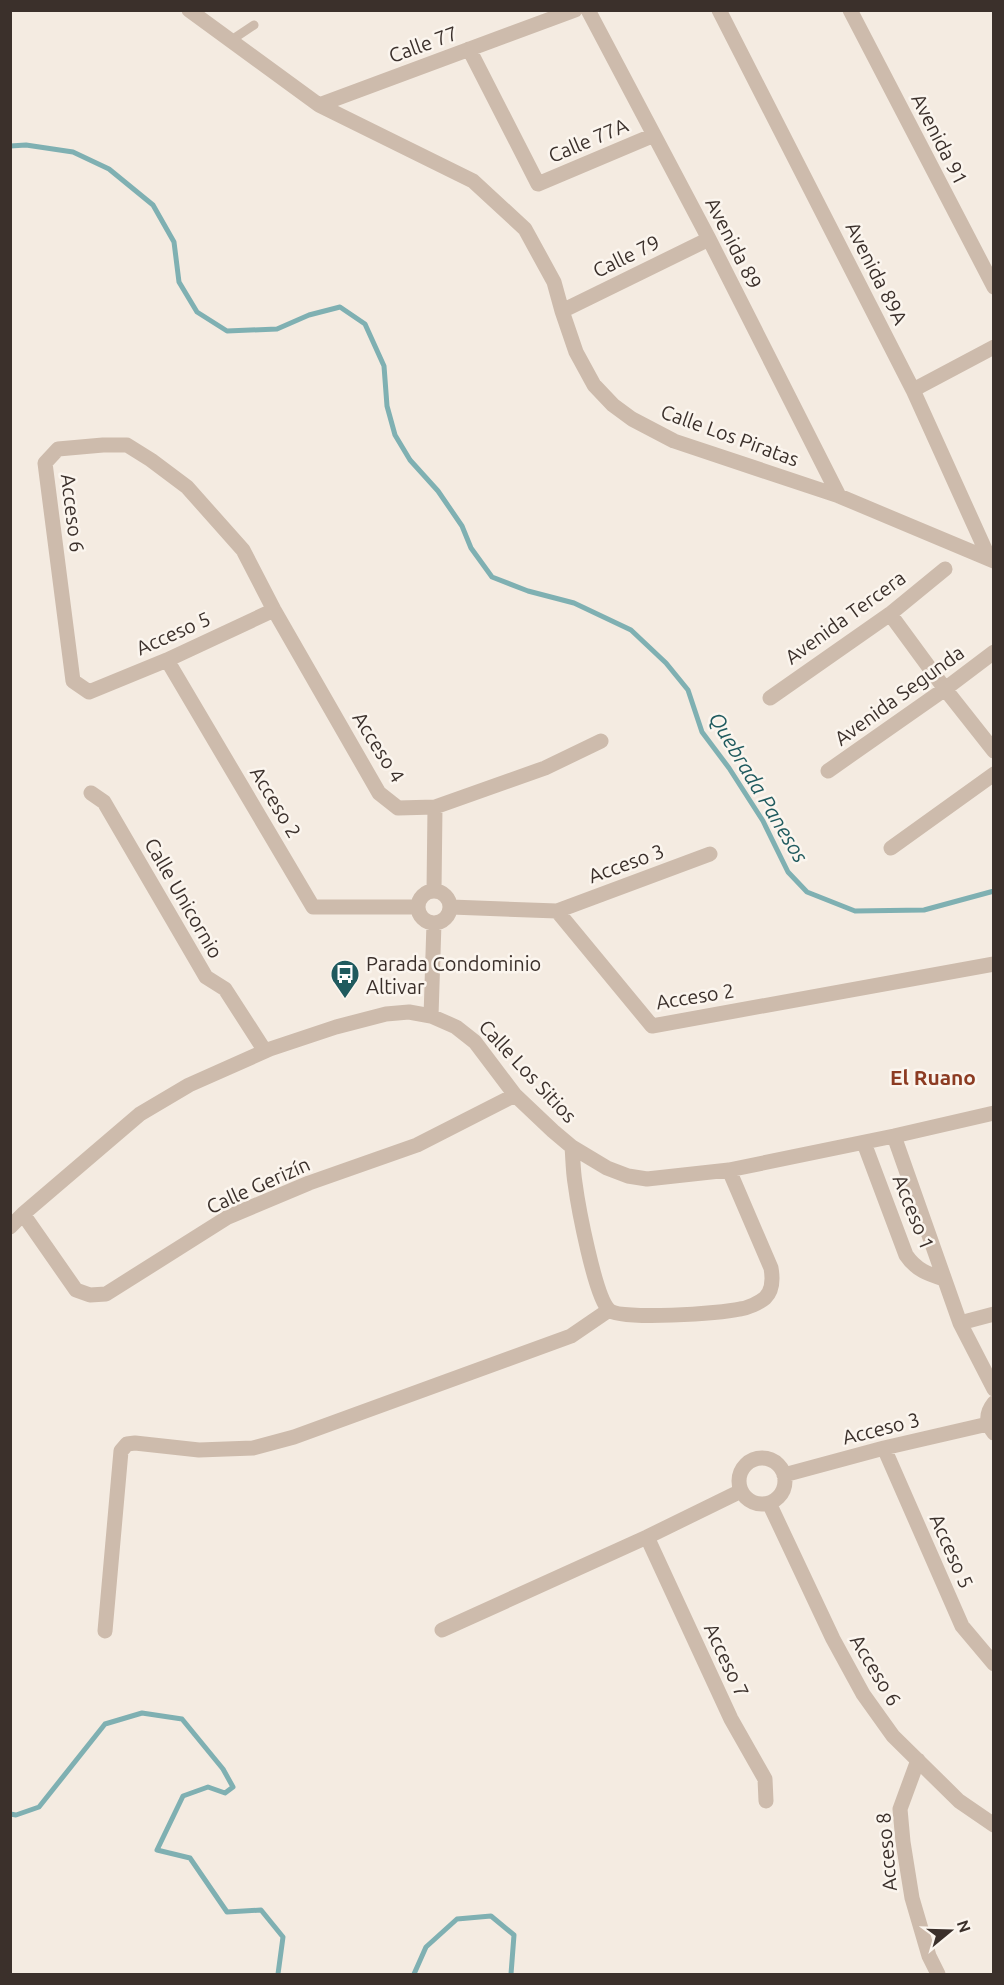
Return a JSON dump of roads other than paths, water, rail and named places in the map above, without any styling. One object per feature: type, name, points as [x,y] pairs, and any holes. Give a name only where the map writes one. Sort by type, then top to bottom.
[{"type":"street","name":"Calle Los Piratas","points":[[189,10],[319,105],[473,181],[525,229],[554,282],[576,352],[594,385],[613,405],[632,419],[675,441],[839,496],[991,560]]},
{"type":"street","name":"Calle 77","points":[[319,105],[575,10]]},
{"type":"street","name":"Avenida 89","points":[[588,10],[709,240],[839,496]]},
{"type":"street","name":"Avenida 89A","points":[[719,10],[913,390],[991,560]]},
{"type":"street","name":"Avenida 91","points":[[850,10],[993,287]]},
{"type":"street","name":"Calle 77A","points":[[469,49],[538,184],[654,135]]},
{"type":"street","name":"Calle 79","points":[[562,311],[709,240]]},
{"type":"street","points":[[913,390],[993,347]]},
{"type":"street","name":"Acceso 6","points":[[89,692],[73,681],[45,463],[58,449],[127,445],[151,459],[188,487],[243,550],[274,610]]},
{"type":"street","name":"Avenida Tercera","points":[[770,698],[890,614],[945,569]]},
{"type":"street","name":"Acceso 5","points":[[89,692],[167,660],[274,610]]},
{"type":"street","name":"Acceso 4","points":[[274,610],[379,793],[398,808],[435,807],[544,768],[601,741]]},
{"type":"street","points":[[890,614],[993,751]]},
{"type":"street","name":"Avenida Segunda","points":[[828,771],[945,689],[993,652]]},
{"type":"street","name":"Acceso 2","points":[[167,660],[313,907],[418,907]]},
{"type":"street","points":[[891,848],[993,774]]},
{"type":"street","name":"Calle Unicornio","points":[[91,793],[104,802],[206,977],[225,989],[265,1052]]},
{"type":"street","points":[[434,891],[435,807]]},
{"type":"street","name":"Acceso 3","points":[[557,911],[710,854]]},
{"type":"street","points":[[434,891],[440,891],[448,898],[451,907],[444,921],[434,923],[421,917],[418,907],[424,894],[434,891]]},
{"type":"street","points":[[451,907],[557,911]]},
{"type":"street","name":"Acceso 2","points":[[557,911],[652,1026],[993,964]]},
{"type":"street","points":[[431,1016],[434,923]]},
{"type":"street","name":"Calle Los Sitios","points":[[10,1227],[140,1114],[189,1085],[265,1052],[336,1027],[386,1014],[409,1012],[431,1016],[456,1027],[475,1042],[515,1095],[553,1131],[572,1147],[627,1176],[647,1179],[729,1170],[894,1137],[993,1113]]},
{"type":"street","name":"Calle Gerizín","points":[[23,1214],[76,1290],[90,1295],[106,1294],[228,1217],[309,1184],[417,1145],[515,1095]]},
{"type":"street","name":"Acceso 1","points":[[894,1137],[960,1323],[993,1389]]},
{"type":"street","name":"Acceso 1","points":[[864,1143],[906,1255],[913,1265],[926,1274],[944,1279]]},
{"type":"street","points":[[572,1147],[575,1183],[596,1282],[609,1310],[619,1315],[678,1314],[742,1309],[764,1299],[770,1290],[773,1278],[771,1268],[729,1170]]},
{"type":"street","points":[[105,1631],[122,1451],[127,1444],[199,1450],[253,1448],[294,1437],[571,1336],[609,1310]]},
{"type":"street","points":[[960,1323],[993,1314]]},
{"type":"street","points":[[991,1428],[989,1410],[993,1403]]},
{"type":"street","name":"Acceso 3","points":[[784,1475],[884,1448],[991,1428]]},
{"type":"street","name":"Acceso 5","points":[[884,1448],[962,1626],[993,1664]]},
{"type":"street","points":[[753,1459],[768,1459],[780,1468],[784,1475],[780,1495],[769,1503],[756,1503],[744,1496],[741,1491],[739,1483],[742,1469],[753,1459]]},
{"type":"street","points":[[442,1630],[647,1537],[741,1491]]},
{"type":"street","name":"Acceso 6","points":[[769,1503],[833,1639],[863,1694],[893,1736],[959,1801],[993,1825]]},
{"type":"street","name":"Acceso 7","points":[[647,1537],[731,1719],[765,1779],[766,1801]]},
{"type":"street","name":"Acceso 8","points":[[918,1760],[900,1809],[903,1842],[912,1898],[929,1956],[938,1974]]},
{"type":"lane","points":[[230,41],[254,25]]},
{"type":"waterway","name":"Quebrada Panesos","points":[[10,146],[26,145],[73,152],[109,169],[153,205],[174,242],[179,282],[197,312],[227,331],[277,329],[309,315],[340,307],[365,324],[384,366],[387,406],[395,435],[410,460],[438,491],[462,526],[471,548],[492,577],[528,591],[574,603],[631,630],[666,663],[688,690],[702,732],[729,768],[763,821],[788,872],[807,892],[855,911],[924,910],[994,891]]},
{"type":"waterway","points":[[10,1814],[16,1815],[39,1807],[105,1724],[142,1713],[182,1719],[223,1769],[233,1787],[225,1793],[208,1787],[183,1796],[157,1850],[190,1858],[227,1912],[261,1910],[283,1937],[278,1974]]},
{"type":"waterway","points":[[414,1974],[426,1947],[457,1919],[491,1916],[514,1935],[511,1974]]},
{"type":"place","name":"Parada Condominio Altivar","points":[[345,1000]]},
{"type":"district","name":"El Ruano","points":[[933,1077]]}]
